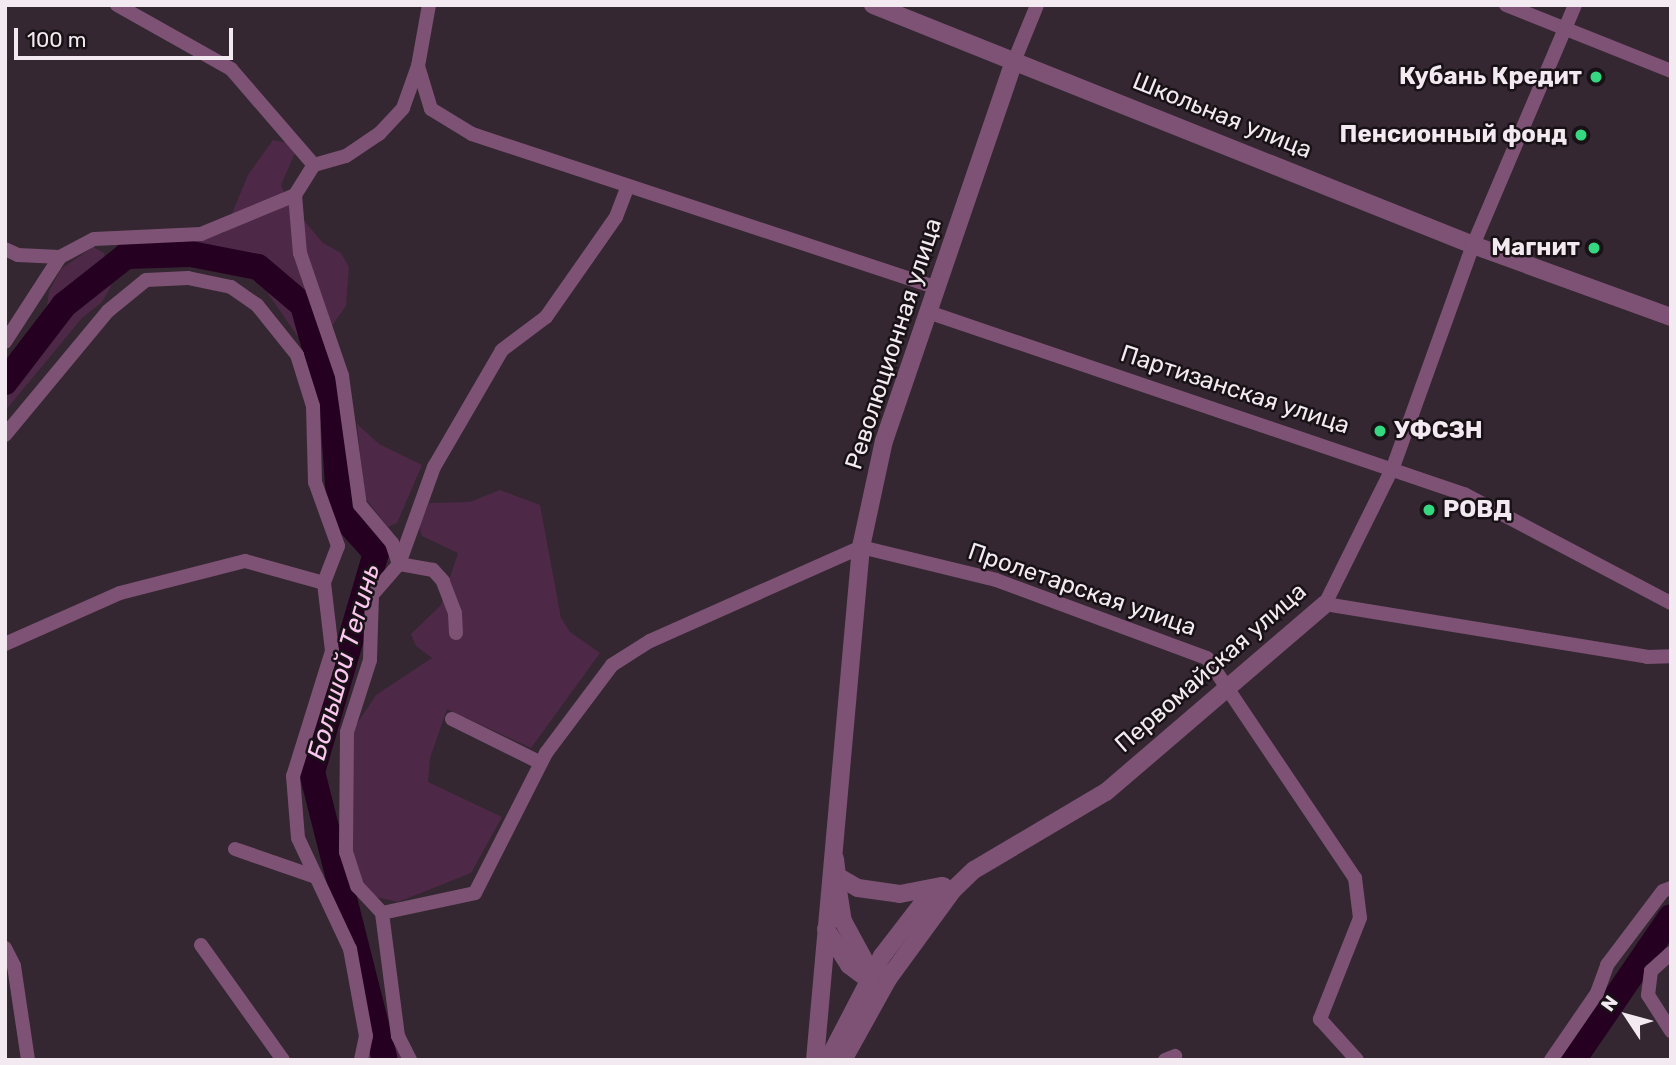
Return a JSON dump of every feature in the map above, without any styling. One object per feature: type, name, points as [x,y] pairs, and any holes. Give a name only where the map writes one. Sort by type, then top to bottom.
[{"type":"street","points":[[117,5],[231,69],[314,164]]},
{"type":"street","points":[[5,342],[60,257],[94,239],[201,234],[295,195],[314,164],[346,156],[379,134],[403,108],[418,66],[429,5]]},
{"type":"street","name":"Школьная улица","points":[[873,5],[1015,59],[1474,245],[1671,317]]},
{"type":"street","name":"Революционная улица","points":[[833,835],[861,547],[884,441],[1015,59],[1037,5]]},
{"type":"street","points":[[1506,5],[1671,71]]},
{"type":"street","name":"Первомайская улица","points":[[843,1060],[905,952],[949,888],[974,870],[1106,792],[1227,691],[1325,604],[1393,467],[1474,245],[1575,5]]},
{"type":"street","points":[[418,66],[431,108],[472,134],[627,188],[937,288]]},
{"type":"street","points":[[410,1060],[398,1036],[382,913],[357,886],[346,852],[347,732],[370,660],[372,595],[398,564],[434,467],[502,350],[546,317],[616,217],[627,188]]},
{"type":"street","points":[[295,195],[300,253],[342,376],[360,505],[392,543],[398,564]]},
{"type":"street","points":[[5,248],[18,255],[60,257]]},
{"type":"street","points":[[5,436],[108,311],[146,280],[188,278],[231,287],[257,305],[297,355],[313,406],[316,482],[338,546],[324,583],[332,651],[293,776],[298,838],[350,949],[366,1036],[361,1060]]},
{"type":"street","name":"Партизанская улица","points":[[928,312],[1393,467],[1464,494],[1671,603]]},
{"type":"street","points":[[382,913],[475,893],[541,763],[612,665],[650,640],[861,547]]},
{"type":"street","name":"Пролетарская улица","points":[[861,547],[996,580],[1207,658],[1355,878],[1360,918],[1320,1019],[1357,1060]]},
{"type":"street","points":[[5,645],[120,593],[245,561],[324,583]]},
{"type":"street","points":[[398,564],[433,570],[443,581],[455,613],[456,634]]},
{"type":"street","points":[[1325,604],[1647,657],[1671,656]]},
{"type":"street","points":[[452,719],[541,763]]},
{"type":"street","points":[[833,835],[837,876],[836,900],[870,978],[870,1009]]},
{"type":"street","points":[[815,1060],[833,835]]},
{"type":"street","points":[[235,849],[316,877]]},
{"type":"street","points":[[837,876],[880,893],[949,888]]},
{"type":"street","points":[[828,1060],[870,978],[903,926],[949,888]]},
{"type":"street","points":[[1552,1060],[1597,993],[1606,965],[1663,891],[1671,888]]},
{"type":"street","points":[[825,925],[833,945],[849,965],[870,978]]},
{"type":"street","points":[[201,945],[283,1060]]},
{"type":"street","points":[[5,948],[27,1060]]},
{"type":"street","points":[[870,978],[891,968],[905,952]]},
{"type":"street","points":[[1671,953],[1651,971],[1648,995],[1671,1031]]},
{"type":"shaded area","points":[[273,140],[287,143],[295,153],[281,185],[289,203],[323,243],[341,253],[349,267],[346,306],[321,341],[305,347],[267,292],[247,275],[205,263],[132,261],[140,240],[196,239],[224,233],[248,175]]},
{"type":"shaded area","points":[[93,247],[104,253],[111,286],[102,302],[82,318],[5,411],[5,391],[30,367],[42,344],[49,291],[61,269]]},
{"type":"shaded area","points":[[357,424],[379,444],[422,465],[397,523],[388,527],[365,498]]},
{"type":"shaded area","points":[[500,490],[540,505],[561,618],[570,632],[600,653],[531,748],[447,709],[430,758],[428,782],[502,817],[471,873],[398,902],[372,896],[352,868],[350,734],[376,695],[432,658],[416,646],[411,634],[441,605],[458,553],[422,536],[419,526],[429,503],[470,502]]},
{"type":"shaded area","points":[[366,1036],[398,1036],[410,1060],[361,1060]]},
{"type":"waterway","name":"Большой Тегинь","points":[[5,382],[64,305],[126,256],[191,254],[258,267],[303,305],[333,413],[340,513],[376,553],[312,772],[385,1060]]},
{"type":"waterway","name":"Большой Тегинь","points":[[1573,1060],[1671,917]]},
{"type":"place","name":"Кубань Кредит","points":[[1596,77]]},
{"type":"place","name":"Пенсионный фонд","points":[[1581,135]]},
{"type":"place","name":"Магнит","points":[[1594,248]]},
{"type":"place","name":"УФСЗН","points":[[1380,431]]},
{"type":"place","name":"РОВД","points":[[1429,510]]}]
